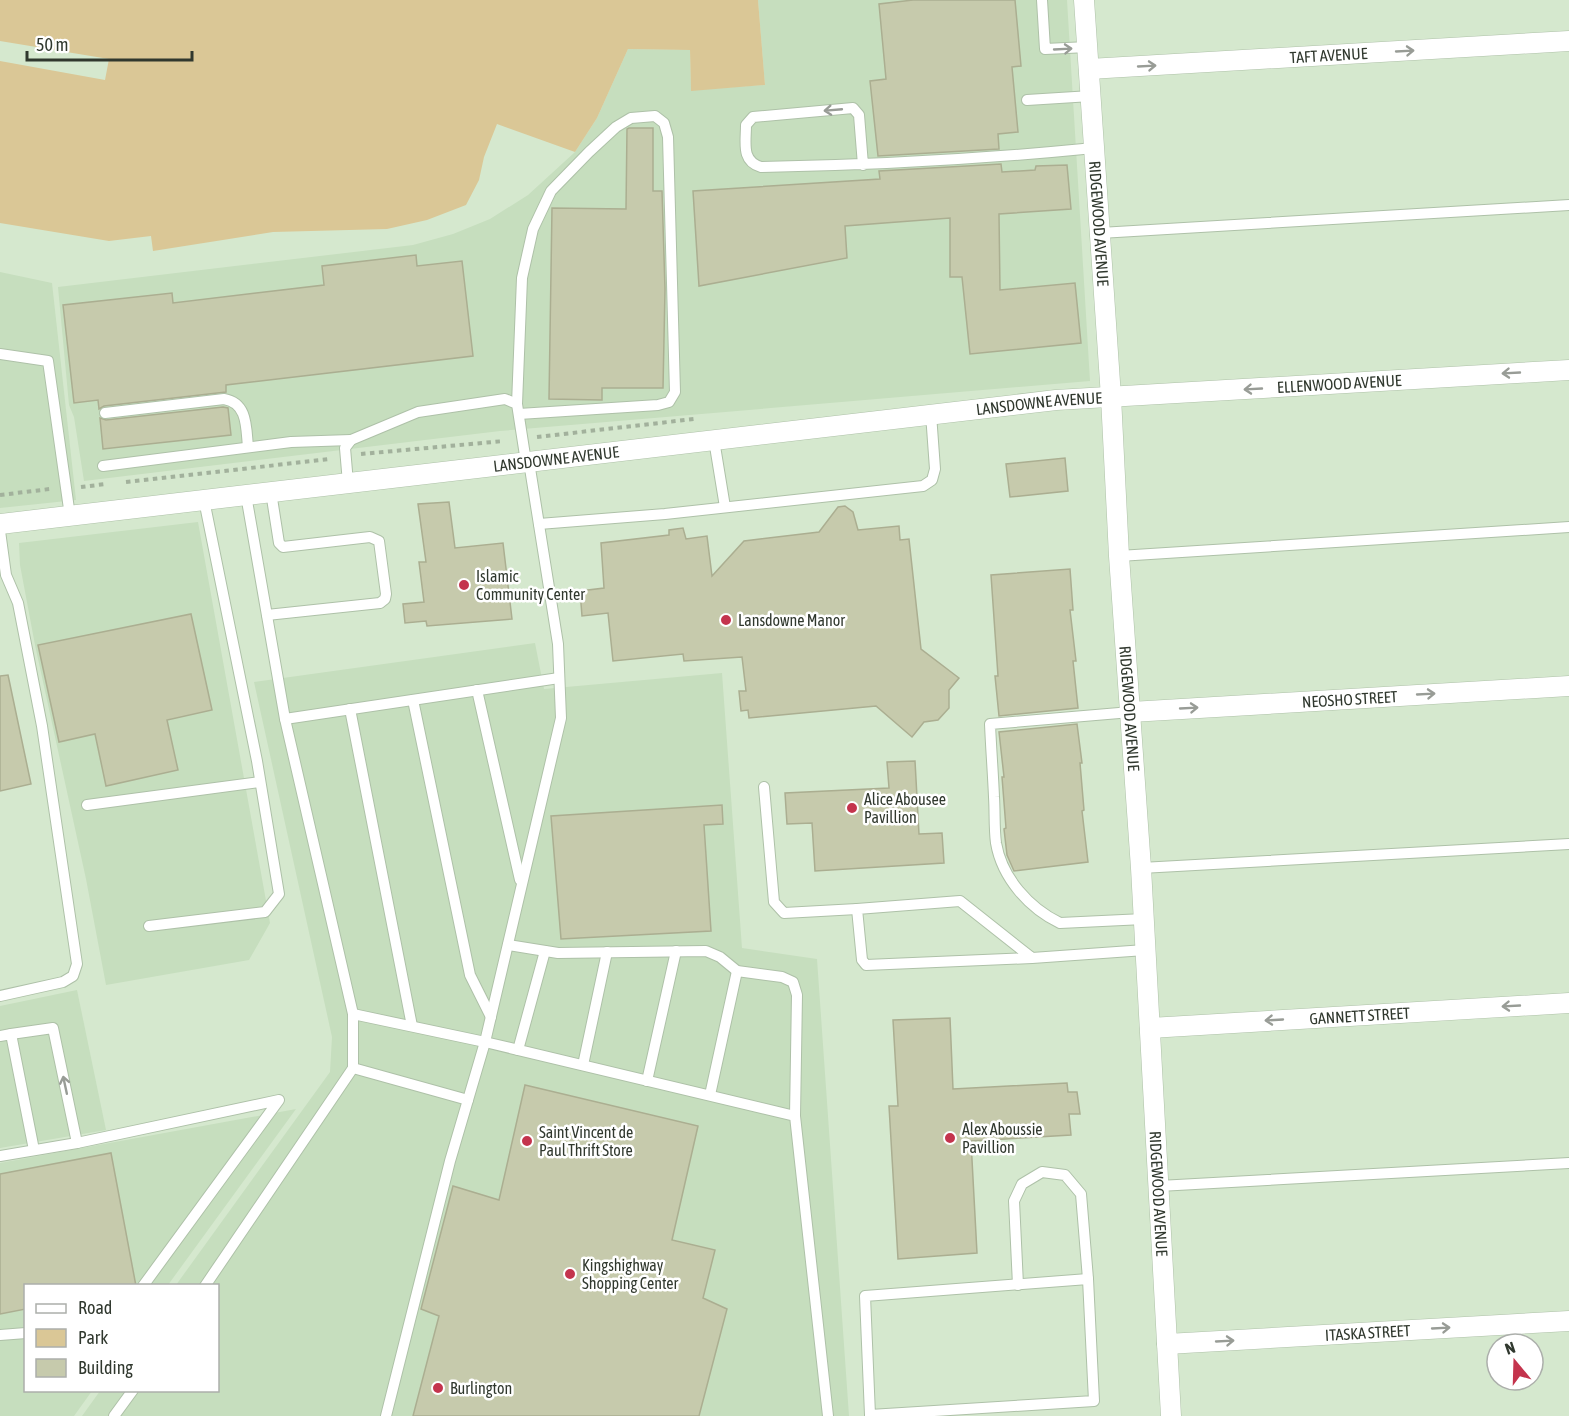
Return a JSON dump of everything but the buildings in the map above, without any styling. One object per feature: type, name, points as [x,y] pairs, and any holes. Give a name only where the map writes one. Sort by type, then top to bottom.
[{"type":"street","name":"RIDGEWOOD AVENUE","points":[[1084,0],[1141,868],[1171,1416]]},
{"type":"street","name":"TAFT AVENUE","points":[[1089,69],[1569,41]]},
{"type":"street","name":"ELLENWOOD AVENUE","points":[[1111,397],[1569,370]]},
{"type":"street","name":"LANSDOWNE AVENUE","points":[[0,524],[931,414],[1056,400],[1111,397]]},
{"type":"street","name":"NEOSHO STREET","points":[[1131,712],[1569,686]]},
{"type":"street","name":"GANNETT STREET","points":[[1150,1028],[1569,1003]]},
{"type":"street","name":"ITASKA STREET","points":[[1167,1344],[1569,1321]]},
{"type":"lane","points":[[1042,0],[1045,49],[1088,47]]},
{"type":"lane","points":[[1027,100],[1091,96]]},
{"type":"lane","points":[[862,165],[859,115],[853,108],[753,117],[746,125],[747,158],[752,164],[761,167],[862,165],[971,160],[1094,148]]},
{"type":"lane","points":[[103,466],[291,442],[351,440],[418,411],[505,399],[518,409],[658,405],[669,402],[675,392],[668,137],[664,123],[655,116],[631,118],[616,127],[551,191],[533,229],[522,278],[518,409],[558,644],[561,718],[485,1042],[450,1161],[386,1416]]},
{"type":"lane","points":[[1100,233],[1569,205]]},
{"type":"lane","points":[[0,354],[48,361],[70,516]]},
{"type":"lane","points":[[105,413],[231,400],[242,408],[248,447]]},
{"type":"lane","points":[[539,524],[923,486],[932,480],[935,469],[931,414]]},
{"type":"lane","points":[[348,483],[345,448],[351,440]]},
{"type":"lane","points":[[714,440],[724,507]]},
{"type":"lane","points":[[267,615],[380,603],[386,594],[379,542],[370,537],[283,546],[279,543],[271,492]]},
{"type":"lane","points":[[206,1284],[353,1068],[353,1014],[285,719],[246,495]]},
{"type":"lane","points":[[149,926],[265,912],[279,894],[260,782],[204,500]]},
{"type":"lane","points":[[1119,556],[1569,526]]},
{"type":"lane","points":[[0,531],[3,576],[18,603],[42,726],[77,964],[73,976],[63,982],[0,996]]},
{"type":"lane","points":[[285,719],[559,678]]},
{"type":"lane","points":[[477,690],[522,885]]},
{"type":"lane","points":[[413,700],[470,975],[491,1017]]},
{"type":"lane","points":[[350,709],[412,1026]]},
{"type":"lane","points":[[1131,712],[990,724],[996,843],[1005,871],[1011,881],[1050,919],[1060,923],[1144,919]]},
{"type":"lane","points":[[87,805],[260,782]]},
{"type":"lane","points":[[764,787],[774,902],[784,912],[960,901],[1032,958]]},
{"type":"lane","points":[[1141,868],[1569,843]]},
{"type":"lane","points":[[857,909],[862,960],[866,965],[1032,958],[1145,950]]},
{"type":"lane","points":[[508,945],[558,953],[706,951],[720,957],[737,971],[782,977],[793,982],[797,995],[795,1116],[828,1416]]},
{"type":"lane","points":[[518,1050],[544,951]]},
{"type":"lane","points":[[647,1080],[676,951]]},
{"type":"lane","points":[[583,1065],[607,952]]},
{"type":"lane","points":[[710,1095],[737,971]]},
{"type":"lane","points":[[353,1014],[485,1042],[795,1116]]},
{"type":"lane","points":[[34,1150],[5,1035],[53,1028],[76,1143]]},
{"type":"lane","points":[[353,1068],[468,1100]]},
{"type":"lane","points":[[0,1156],[76,1143],[279,1100],[146,1281]]},
{"type":"lane","points":[[1159,1186],[1569,1163]]},
{"type":"lane","points":[[1018,1285],[1014,1201],[1022,1184],[1042,1172],[1065,1175],[1081,1194],[1088,1279],[1094,1401],[870,1416],[866,1296],[1018,1285],[1088,1279]]},
{"type":"lane","points":[[0,1335],[24,1333]]},
{"type":"lane","points":[[114,1416],[132,1392]]},
{"type":"path","points":[[537,437],[694,419]]},
{"type":"path","points":[[360,454],[504,441]]},
{"type":"path","points":[[124,482],[336,458]]},
{"type":"path","points":[[77,487],[112,483]]},
{"type":"path","points":[[0,495],[51,489]]},
{"type":"shaded area","points":[[758,0],[1067,0],[1090,381],[500,431],[84,481],[74,417],[69,405],[58,287],[413,245],[453,234],[490,219],[528,195],[575,152],[597,118],[628,49],[690,50],[691,90],[765,85]]},
{"type":"shaded area","points":[[0,272],[52,283],[76,500],[0,508]]},
{"type":"shaded area","points":[[198,522],[270,923],[249,960],[106,985],[86,879],[35,645],[20,565],[19,543]]},
{"type":"shaded area","points":[[535,643],[544,689],[722,673],[742,948],[817,959],[849,1416],[82,1416],[99,1392],[219,1392],[219,1284],[177,1284],[330,1072],[332,1037],[254,682]]},
{"type":"shaded area","points":[[77,990],[106,1130],[0,1148],[0,1006]]},
{"type":"shaded area","points":[[296,1109],[169,1284],[24,1284],[24,1392],[91,1392],[74,1416],[0,1416],[0,1163]]},
{"type":"green space","points":[[0,0],[758,0],[765,85],[691,91],[690,50],[628,49],[597,118],[575,152],[497,124],[484,157],[479,180],[466,205],[427,220],[387,229],[273,232],[153,251],[151,236],[109,241],[0,223],[0,61],[105,80],[109,59],[0,41]]},
{"type":"place","name":"Islamic Community Center","points":[[464,585]]},
{"type":"place","name":"Lansdowne Manor","points":[[726,620]]},
{"type":"place","name":"Alice Abousee Pavillion","points":[[852,808]]},
{"type":"place","name":"Alex Aboussie Pavillion","points":[[950,1138]]},
{"type":"place","name":"Saint Vincent de Paul Thrift Store","points":[[527,1141]]},
{"type":"place","name":"Kingshighway Shopping Center","points":[[570,1274]]},
{"type":"place","name":"Burlington","points":[[438,1388]]}]
